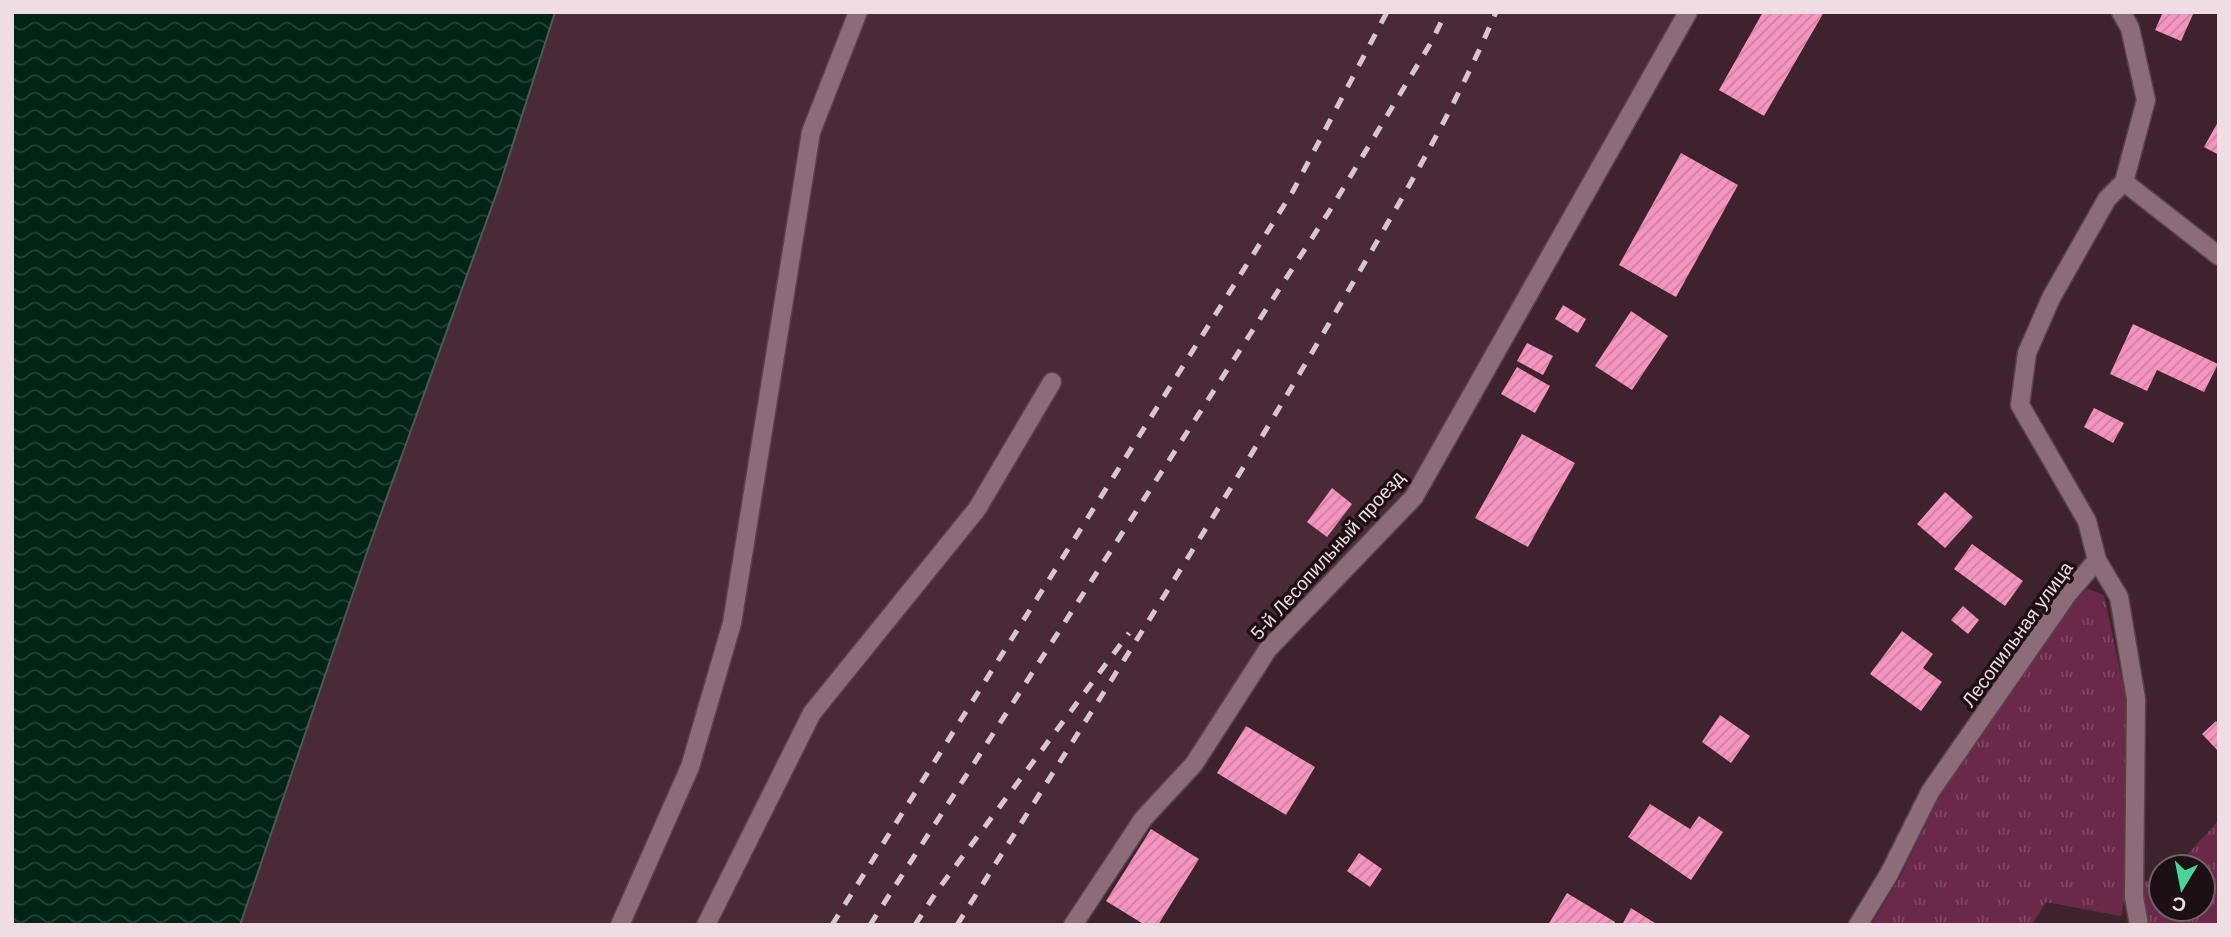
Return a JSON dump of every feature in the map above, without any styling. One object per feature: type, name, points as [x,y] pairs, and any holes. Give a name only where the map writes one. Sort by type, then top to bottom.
[{"type":"street","points":[[620,925],[690,767],[733,623],[811,132],[858,12]]},
{"type":"street","name":"5-й Лесопильный проезд","points":[[1073,925],[1143,819],[1194,764],[1268,649],[1414,497],[1688,12]]},
{"type":"street","name":"Лесопильная улица","points":[[1858,925],[1889,874],[1930,792],[2067,595],[2097,560],[2087,522],[2020,405],[2027,352],[2051,298],[2107,199],[2124,181],[2146,100],[2130,28],[2121,12]]},
{"type":"street","points":[[2124,181],[2219,256]]},
{"type":"street","points":[[706,925],[812,713],[976,509],[1052,382]]},
{"type":"street","points":[[2097,560],[2119,597],[2136,699],[2134,897],[2139,925]]},
{"type":"shaded area","points":[[555,12],[1677,12],[1406,491],[1265,637],[1184,760],[1135,813],[1060,925],[240,925],[367,552],[501,181]]},
{"type":"green space","points":[[2088,589],[2104,595],[2126,699],[2126,892],[2121,916],[2046,902],[2032,925],[1871,925],[1899,879],[1940,795],[2073,600]]},
{"type":"green space","points":[[2219,820],[2219,925],[2148,925],[2217,923],[2217,853],[2189,853]]},
{"type":"green space","points":[[2147,880],[2147,919],[2143,894]]},
{"type":"water","points":[[12,12],[555,12],[501,181],[367,552],[240,925],[12,925]]},
{"type":"building","points":[[1763,12],[1824,12],[1764,116],[1719,90]]},
{"type":"building","points":[[2163,12],[2194,12],[2181,41],[2155,30]]},
{"type":"building","points":[[2219,120],[2219,155],[2204,147]]},
{"type":"building","points":[[1681,153],[1738,185],[1676,297],[1619,265]]},
{"type":"building","points":[[1563,305],[1586,319],[1578,333],[1555,319]]},
{"type":"building","points":[[1631,311],[1668,336],[1632,390],[1595,366]]},
{"type":"building","points":[[2133,324],[2218,364],[2204,392],[2157,370],[2147,391],[2110,374]]},
{"type":"building","points":[[1527,343],[1553,356],[1543,375],[1517,361]]},
{"type":"building","points":[[1517,367],[1550,386],[1535,413],[1501,394]]},
{"type":"building","points":[[2094,408],[2124,423],[2113,443],[2084,427]]},
{"type":"building","points":[[1522,434],[1575,463],[1528,547],[1475,518]]},
{"type":"building","points":[[1332,488],[1352,504],[1327,537],[1307,522]]},
{"type":"building","points":[[1945,492],[1973,517],[1945,548],[1917,524]]},
{"type":"building","points":[[1972,544],[2023,581],[2005,606],[1954,569]]},
{"type":"building","points":[[1963,606],[1979,620],[1968,634],[1951,620]]},
{"type":"building","points":[[1902,631],[1933,654],[1923,668],[1942,682],[1921,711],[1870,674]]},
{"type":"building","points":[[1720,715],[1750,736],[1731,763],[1702,742]]},
{"type":"building","points":[[2216,721],[2219,724],[2219,752],[2202,734]]},
{"type":"building","points":[[1246,726],[1315,767],[1286,815],[1217,773]]},
{"type":"building","points":[[1650,804],[1690,829],[1699,816],[1723,832],[1691,880],[1628,837]]},
{"type":"building","points":[[1151,829],[1199,859],[1158,925],[1145,925],[1106,901]]},
{"type":"building","points":[[1359,853],[1382,869],[1370,887],[1347,871]]},
{"type":"building","points":[[1567,893],[1615,922],[1614,925],[1548,925]]},
{"type":"building","points":[[1631,908],[1658,925],[1622,925]]},
{"type":"railway","points":[[832,925],[1293,191],[1387,12]]},
{"type":"railway","points":[[870,925],[1332,207],[1432,41],[1446,12]]},
{"type":"railway","points":[[957,925],[1191,553],[1327,327],[1395,211],[1459,93],[1496,12]]},
{"type":"railway","points":[[915,925],[937,891],[1129,633]]}]
